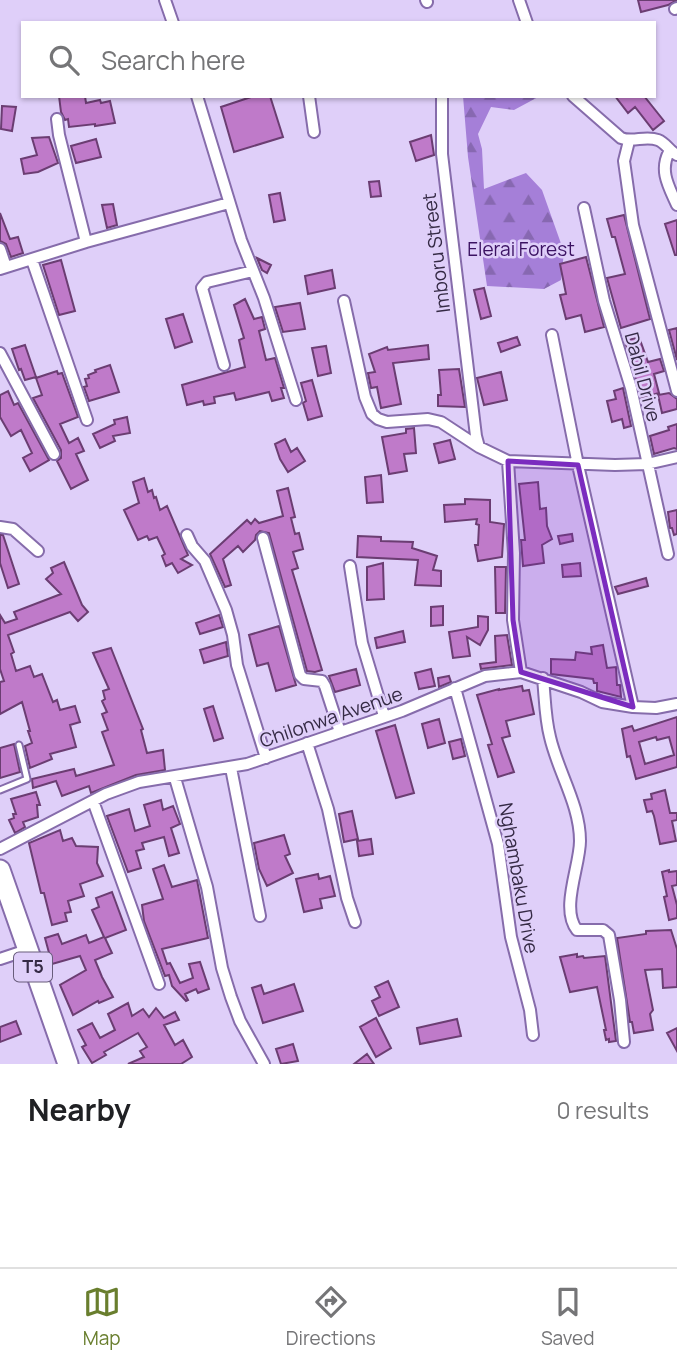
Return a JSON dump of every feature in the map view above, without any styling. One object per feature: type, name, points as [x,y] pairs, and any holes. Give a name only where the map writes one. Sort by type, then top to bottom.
[{"type":"highway","name":"T5","points":[[0,870],[68,1064]]},
{"type":"street","points":[[165,0],[172,21]]},
{"type":"street","points":[[519,0],[526,21]]},
{"type":"street","points":[[198,98],[229,203],[296,400]]},
{"type":"street","points":[[309,98],[314,132]]},
{"type":"street","name":"Imboru Street","points":[[442,98],[442,154],[479,446]]},
{"type":"street","points":[[575,98],[603,124],[629,141],[657,140],[673,153],[664,167],[665,178],[677,205]]},
{"type":"street","points":[[57,119],[86,242]]},
{"type":"street","points":[[629,141],[624,161],[633,225],[677,391]]},
{"type":"street","points":[[0,249],[3,268],[229,203]]},
{"type":"street","name":"Dabil Drive","points":[[584,208],[614,338],[631,388],[667,554]]},
{"type":"street","points":[[32,260],[87,420]]},
{"type":"street","points":[[224,365],[202,288],[207,282],[253,271]]},
{"type":"street","points":[[344,301],[365,397],[375,418],[383,422],[428,419],[442,422],[508,461],[578,465],[647,464],[677,457]]},
{"type":"street","points":[[552,335],[578,465],[633,707]]},
{"type":"street","points":[[0,352],[54,454]]},
{"type":"street","points":[[508,461],[514,554],[513,620],[521,672]]},
{"type":"street","points":[[0,527],[13,530],[38,551]]},
{"type":"street","points":[[187,535],[192,546],[205,561],[226,610],[237,665],[266,758]]},
{"type":"street","points":[[263,538],[300,674],[304,679],[321,681],[325,686],[340,732]]},
{"type":"street","points":[[350,566],[362,643],[384,716]]},
{"type":"street","name":"Chilonwa Avenue","points":[[0,849],[93,801],[139,782],[231,768],[266,758],[428,701],[485,676],[521,672],[602,702],[633,707],[656,708],[677,704]]},
{"type":"street","points":[[542,678],[550,738],[579,830],[570,917],[577,930],[603,930],[609,935],[624,1042]]},
{"type":"street","name":"Nghambaku Drive","points":[[455,688],[498,844],[511,937],[530,1010],[533,1035]]},
{"type":"street","points":[[307,743],[328,809],[347,898],[355,922]]},
{"type":"street","points":[[231,768],[260,916]]},
{"type":"street","points":[[175,778],[207,887],[222,968],[231,997],[240,1021],[264,1064]]},
{"type":"street","points":[[93,801],[159,984]]},
{"type":"street","points":[[0,959],[27,950]]},
{"type":"lane","points":[[0,790],[27,779],[19,745]]},
{"type":"highlighted area","points":[[508,461],[578,465],[633,707],[521,672],[513,620]]},
{"type":"green space","name":"Elerai Forest","points":[[463,98],[536,98],[514,110],[491,107],[478,134],[482,149],[484,189],[526,173],[542,190],[564,252],[561,280],[544,289],[487,286],[468,157]]},
{"type":"building","points":[[638,0],[677,0],[641,12]]},
{"type":"building","points":[[59,98],[85,98],[86,103],[110,101],[115,123],[69,127],[68,119],[65,120]]},
{"type":"building","points":[[248,98],[271,98],[283,137],[234,152],[221,107]]},
{"type":"building","points":[[617,98],[646,98],[664,121],[653,130],[635,107],[628,113]]},
{"type":"building","points":[[2,106],[16,107],[12,131],[1,129]]},
{"type":"building","points":[[431,135],[434,155],[416,161],[410,142]]},
{"type":"building","points":[[49,137],[58,163],[38,172],[24,174],[21,159],[37,155],[32,138]]},
{"type":"building","points":[[96,139],[101,157],[76,163],[71,146]]},
{"type":"building","points":[[379,181],[381,196],[371,197],[369,182]]},
{"type":"building","points":[[280,193],[285,220],[274,222],[269,195]]},
{"type":"building","points":[[113,204],[117,225],[107,228],[102,205]]},
{"type":"building","points":[[0,213],[10,239],[18,237],[23,253],[11,257],[6,244],[0,241]]},
{"type":"building","points":[[624,215],[650,319],[621,328],[607,278],[625,274],[607,219]]},
{"type":"building","points":[[677,220],[677,255],[675,255],[665,224]]},
{"type":"building","points":[[586,257],[604,327],[585,332],[581,315],[566,319],[560,295],[566,294],[560,264]]},
{"type":"building","points":[[257,258],[271,265],[267,273],[262,270]]},
{"type":"building","points":[[61,260],[75,311],[59,315],[43,265]]},
{"type":"building","points":[[332,270],[335,288],[308,294],[305,276]]},
{"type":"building","points":[[484,288],[491,316],[481,319],[474,290]]},
{"type":"building","points":[[245,299],[254,319],[262,317],[265,329],[259,331],[266,360],[275,358],[284,388],[281,388],[284,398],[272,401],[269,392],[236,400],[234,393],[214,397],[215,403],[204,405],[203,401],[187,405],[182,385],[245,367],[239,340],[244,338],[234,305]]},
{"type":"building","points":[[300,303],[305,329],[283,332],[275,307]]},
{"type":"building","points":[[183,314],[192,342],[175,348],[166,319]]},
{"type":"building","points":[[677,328],[677,360],[669,330]]},
{"type":"building","points":[[517,337],[520,345],[501,352],[498,343]]},
{"type":"building","points":[[639,337],[648,362],[660,359],[664,371],[654,374],[659,393],[641,398],[625,341]]},
{"type":"building","points":[[25,345],[36,377],[25,380],[12,349]]},
{"type":"building","points":[[428,345],[429,359],[393,363],[401,404],[381,408],[377,387],[371,388],[368,373],[375,372],[369,354],[387,347],[388,350]]},
{"type":"building","points":[[326,346],[331,373],[318,376],[312,348]]},
{"type":"building","points":[[110,365],[119,392],[89,401],[84,387],[87,386],[85,379],[96,372],[95,370]]},
{"type":"building","points":[[459,369],[465,407],[438,406],[438,395],[441,395],[439,370]]},
{"type":"building","points":[[57,371],[58,374],[62,373],[78,417],[60,424],[69,443],[78,438],[84,451],[76,454],[88,480],[71,489],[57,461],[61,458],[61,450],[33,398],[42,395],[36,378]]},
{"type":"building","points":[[501,372],[507,400],[484,405],[477,378]]},
{"type":"building","points":[[312,380],[322,416],[308,420],[301,383]]},
{"type":"building","points":[[623,388],[631,426],[624,428],[622,419],[612,422],[607,401],[616,399],[614,391]]},
{"type":"building","points":[[8,391],[14,405],[18,403],[49,460],[30,471],[23,458],[32,453],[21,430],[11,436],[0,417],[0,395]]},
{"type":"building","points":[[669,393],[677,399],[677,409],[662,413],[658,395]]},
{"type":"building","points":[[127,417],[130,433],[113,436],[115,441],[100,448],[93,434],[115,424],[114,420]]},
{"type":"building","points":[[677,424],[677,449],[654,454],[650,436],[669,430],[668,427]]},
{"type":"building","points":[[414,428],[416,453],[404,454],[407,471],[389,474],[382,437],[406,433],[406,429]]},
{"type":"building","points":[[285,439],[291,452],[297,448],[305,461],[288,472],[275,444]]},
{"type":"building","points":[[450,440],[455,459],[439,463],[434,444]]},
{"type":"building","points":[[381,475],[383,502],[367,503],[365,477]]},
{"type":"building","points":[[144,478],[148,492],[152,490],[160,510],[167,506],[188,555],[181,559],[192,565],[178,573],[172,563],[166,566],[162,556],[165,554],[157,537],[149,540],[147,536],[138,540],[124,510],[139,503],[133,482]]},
{"type":"building","points":[[538,482],[540,509],[546,508],[547,526],[552,539],[542,545],[544,563],[523,566],[521,540],[525,540],[519,484]]},
{"type":"building","points":[[288,488],[295,517],[291,518],[303,549],[293,552],[298,568],[292,570],[322,670],[315,672],[307,671],[269,533],[260,531],[243,552],[238,546],[223,559],[231,585],[225,587],[210,554],[247,520],[251,524],[255,519],[259,523],[283,516],[277,491]]},
{"type":"building","points":[[465,499],[490,500],[490,522],[504,524],[502,557],[478,561],[475,545],[478,545],[477,519],[445,522],[444,505],[465,504]]},
{"type":"building","points":[[677,510],[677,534],[674,535],[670,528],[668,512]]},
{"type":"building","points":[[572,534],[573,541],[560,544],[558,536]]},
{"type":"building","points":[[0,535],[3,535],[19,584],[8,588],[0,563]]},
{"type":"building","points":[[358,536],[381,537],[381,541],[413,542],[412,548],[437,556],[433,570],[441,571],[441,586],[415,585],[418,560],[357,557]]},
{"type":"building","points":[[64,562],[82,605],[88,612],[78,621],[70,612],[8,635],[14,652],[11,654],[16,671],[30,666],[34,677],[42,674],[53,702],[57,700],[60,710],[75,706],[80,722],[70,725],[76,747],[50,754],[52,759],[30,768],[25,746],[32,743],[22,702],[0,714],[0,682],[4,681],[0,669],[0,615],[5,623],[17,619],[14,612],[61,594],[46,579],[53,573],[51,568]]},
{"type":"building","points":[[383,563],[384,599],[367,600],[367,567]]},
{"type":"building","points":[[580,563],[581,576],[563,577],[562,565]]},
{"type":"building","points":[[495,567],[506,567],[505,613],[496,613]]},
{"type":"building","points":[[646,578],[648,586],[618,594],[615,587]]},
{"type":"building","points":[[443,606],[443,625],[431,626],[431,607]]},
{"type":"building","points":[[219,615],[223,627],[200,634],[196,623]]},
{"type":"building","points":[[478,616],[488,617],[488,630],[480,645],[467,637],[470,656],[453,658],[449,632],[478,627]]},
{"type":"building","points":[[279,626],[296,685],[276,691],[268,663],[257,666],[249,635]]},
{"type":"building","points":[[403,631],[405,642],[377,648],[375,638]]},
{"type":"building","points":[[507,635],[512,665],[481,669],[480,664],[496,662],[495,636]]},
{"type":"building","points":[[226,642],[228,656],[204,663],[200,650]]},
{"type":"building","points":[[603,645],[607,668],[616,667],[621,697],[597,691],[597,683],[594,683],[593,679],[551,674],[551,659],[575,660],[576,652],[592,654],[591,647]]},
{"type":"building","points":[[111,648],[143,729],[141,730],[147,753],[163,750],[165,770],[136,775],[91,793],[89,786],[62,796],[56,781],[33,788],[32,779],[74,769],[76,776],[114,765],[102,732],[108,730],[102,714],[107,712],[102,701],[105,699],[103,691],[109,689],[93,653]]},
{"type":"building","points":[[356,669],[360,685],[335,692],[329,676]]},
{"type":"building","points":[[431,669],[435,686],[419,689],[415,673]]},
{"type":"building","points":[[449,676],[451,682],[439,687],[438,678]]},
{"type":"building","points":[[522,686],[523,691],[529,690],[534,714],[506,721],[510,736],[502,738],[514,772],[498,777],[488,745],[492,744],[477,695]]},
{"type":"building","points":[[213,706],[223,738],[214,741],[204,709]]},
{"type":"building","points":[[677,717],[677,767],[636,779],[630,756],[627,757],[622,729],[632,726],[634,731]],"holes":[[[656,737],[657,740],[669,737],[674,755],[645,764],[639,742]]]},
{"type":"building","points":[[439,719],[445,743],[428,748],[422,724]]},
{"type":"building","points":[[395,725],[414,793],[396,798],[376,731]]},
{"type":"building","points":[[461,739],[465,756],[453,759],[449,742]]},
{"type":"building","points":[[14,744],[20,772],[0,778],[0,748]]},
{"type":"building","points":[[665,790],[670,813],[677,813],[677,820],[672,821],[676,841],[660,844],[654,816],[652,811],[647,812],[644,800],[652,799],[651,794]]},
{"type":"building","points":[[36,792],[40,805],[37,805],[38,817],[23,822],[25,827],[15,833],[9,820],[16,814],[11,799]]},
{"type":"building","points":[[161,800],[163,810],[173,806],[180,824],[171,828],[179,853],[169,856],[164,837],[142,843],[144,849],[136,851],[141,868],[128,872],[107,816],[129,809],[135,831],[150,826],[144,805]]},
{"type":"building","points":[[352,811],[358,839],[344,842],[339,814]]},
{"type":"building","points":[[60,830],[63,841],[72,838],[76,846],[98,847],[97,863],[103,876],[80,884],[84,896],[68,901],[71,912],[65,913],[67,921],[52,925],[29,843]]},
{"type":"building","points":[[284,835],[290,854],[285,856],[293,873],[267,886],[259,869],[254,843]]},
{"type":"building","points":[[371,839],[373,854],[359,856],[357,841]]},
{"type":"building","points":[[164,865],[172,887],[197,880],[208,938],[162,949],[167,964],[170,963],[180,983],[193,978],[189,964],[200,962],[209,989],[198,993],[196,989],[185,994],[188,1000],[186,1001],[172,986],[169,975],[165,976],[144,921],[142,905],[163,899],[153,869]]},
{"type":"building","points":[[677,871],[677,885],[672,886],[677,918],[669,920],[662,872]]},
{"type":"building","points":[[318,874],[319,879],[330,876],[335,896],[320,899],[322,908],[304,912],[296,879]]},
{"type":"building","points":[[112,892],[126,930],[105,938],[112,953],[95,960],[113,997],[99,1003],[98,1001],[73,1015],[60,985],[86,970],[80,956],[52,964],[45,938],[58,934],[62,944],[86,935],[89,943],[104,937],[92,910],[99,907],[96,898]]},
{"type":"building","points":[[671,930],[677,949],[677,987],[663,988],[662,969],[645,970],[653,1010],[650,1014],[653,1030],[634,1033],[617,938],[646,934],[646,931]]},
{"type":"building","points":[[577,954],[577,957],[584,958],[605,956],[616,1041],[606,1040],[597,987],[570,992],[560,957]]},
{"type":"building","points":[[388,981],[399,1007],[379,1016],[372,1001],[380,997],[375,987]]},
{"type":"building","points":[[294,984],[303,1011],[263,1023],[252,988],[261,985],[264,994]]},
{"type":"building","points":[[128,1003],[132,1016],[143,1009],[149,1017],[156,1008],[164,1018],[175,1012],[179,1020],[164,1025],[175,1045],[183,1040],[192,1057],[181,1064],[128,1064],[144,1057],[140,1051],[147,1047],[138,1033],[104,1052],[106,1055],[92,1063],[82,1047],[86,1045],[78,1030],[92,1023],[100,1038],[115,1030],[108,1014]]},
{"type":"building","points":[[376,1018],[391,1048],[376,1057],[360,1027]]},
{"type":"building","points":[[457,1019],[461,1036],[420,1044],[417,1028]]},
{"type":"building","points":[[16,1021],[21,1034],[0,1042],[0,1027]]},
{"type":"building","points":[[677,1028],[677,1051],[667,1033]]},
{"type":"building","points":[[293,1044],[298,1061],[281,1064],[276,1049]]},
{"type":"building","points":[[367,1054],[374,1064],[354,1064]]}]
